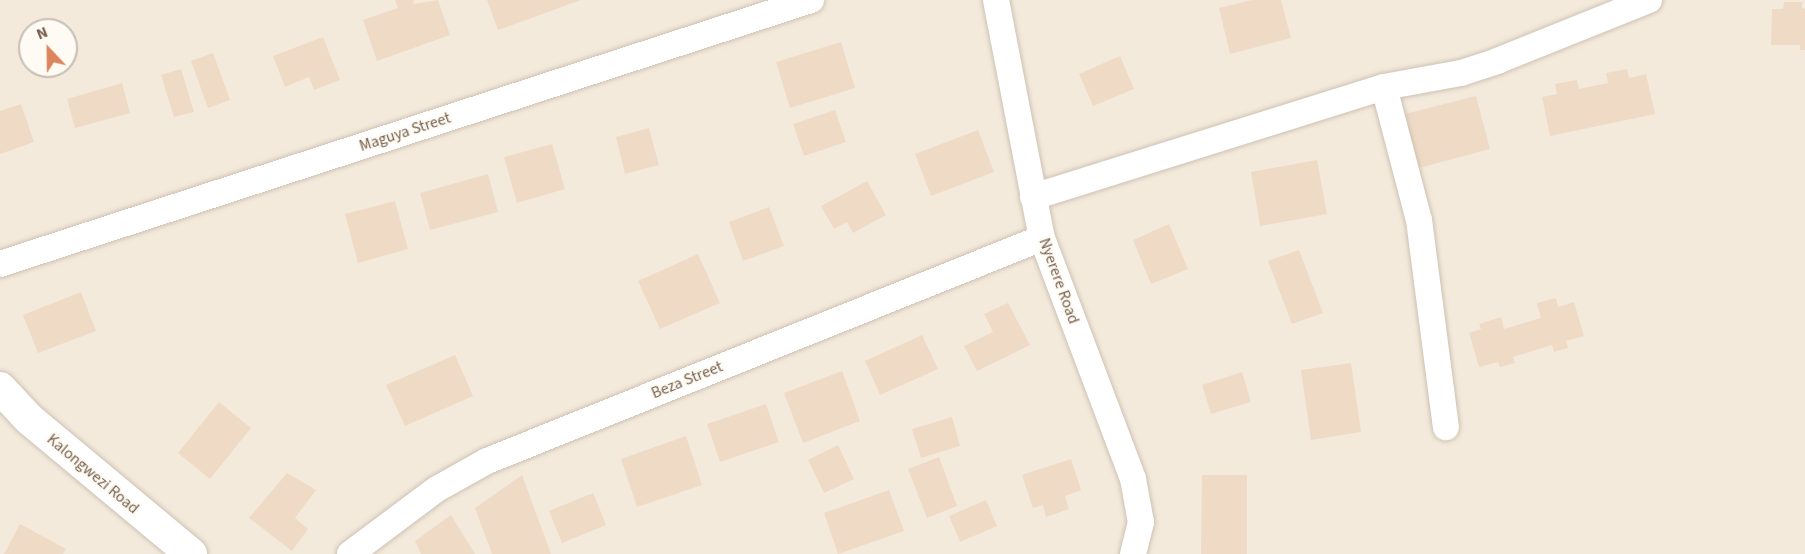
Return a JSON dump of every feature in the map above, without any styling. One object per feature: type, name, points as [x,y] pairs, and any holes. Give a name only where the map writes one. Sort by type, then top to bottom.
[{"type":"street","name":"Maguya Street","points":[[0,264],[811,0]]},
{"type":"street","name":"Nyerere Road","points":[[996,0],[1042,238],[1133,478],[1141,522],[1133,554]]},
{"type":"street","points":[[1033,197],[1384,87],[1461,73],[1497,61],[1649,0]]},
{"type":"street","points":[[1384,87],[1419,220],[1446,427]]},
{"type":"street","name":"Beza Street","points":[[350,554],[437,489],[487,461],[1042,238]]},
{"type":"street","name":"Kalongwezi Road","points":[[0,388],[29,419],[191,554]]},
{"type":"shaded area","points":[[0,0],[1805,0],[1805,554],[0,554]]},
{"type":"building","points":[[395,0],[413,0],[414,4],[438,0],[450,35],[377,61],[363,20],[398,8]]},
{"type":"building","points":[[487,0],[581,0],[498,30]]},
{"type":"building","points":[[1252,0],[1281,0],[1291,38],[1230,54],[1219,8]]},
{"type":"building","points":[[1784,2],[1802,2],[1802,8],[1805,9],[1805,50],[1800,50],[1800,45],[1771,45],[1772,9],[1783,9]]},
{"type":"building","points":[[323,37],[340,80],[314,90],[309,77],[285,87],[273,56]]},
{"type":"building","points":[[841,42],[855,88],[790,108],[776,62]]},
{"type":"building","points":[[213,53],[230,100],[208,108],[191,61]]},
{"type":"building","points":[[1120,56],[1134,89],[1093,106],[1079,74]]},
{"type":"building","points":[[181,69],[194,112],[174,117],[161,75]]},
{"type":"building","points":[[1627,69],[1629,78],[1646,74],[1655,114],[1550,136],[1542,97],[1557,94],[1555,84],[1577,80],[1579,89],[1608,83],[1606,73]]},
{"type":"building","points":[[122,83],[130,113],[75,128],[67,99]]},
{"type":"building","points":[[1476,96],[1490,149],[1419,168],[1405,114]]},
{"type":"building","points":[[21,104],[34,142],[0,154],[0,111]]},
{"type":"building","points":[[835,110],[846,142],[804,156],[793,124]]},
{"type":"building","points":[[649,128],[659,165],[625,174],[616,137]]},
{"type":"building","points":[[978,130],[994,172],[931,196],[915,154]]},
{"type":"building","points":[[552,144],[565,189],[517,203],[504,157]]},
{"type":"building","points":[[1317,160],[1327,214],[1260,226],[1251,172]]},
{"type":"building","points":[[488,174],[498,212],[430,230],[420,193]]},
{"type":"building","points":[[867,181],[886,215],[853,233],[847,222],[834,229],[821,206]]},
{"type":"building","points":[[395,201],[408,249],[358,263],[345,214]]},
{"type":"building","points":[[769,207],[784,246],[743,261],[729,222]]},
{"type":"building","points":[[1169,224],[1188,269],[1151,284],[1133,240]]},
{"type":"building","points":[[1299,250],[1323,313],[1292,324],[1268,261]]},
{"type":"building","points":[[698,254],[720,303],[660,329],[638,281]]},
{"type":"building","points":[[81,292],[96,331],[38,353],[23,315]]},
{"type":"building","points":[[1556,298],[1558,307],[1574,302],[1584,336],[1566,341],[1568,348],[1554,352],[1552,345],[1513,357],[1515,363],[1500,367],[1498,362],[1479,367],[1469,333],[1481,329],[1479,324],[1501,317],[1504,329],[1541,318],[1537,303]]},
{"type":"building","points":[[1008,303],[1030,345],[977,371],[964,346],[993,332],[984,314]]},
{"type":"building","points":[[922,335],[938,369],[880,395],[865,361]]},
{"type":"building","points":[[455,355],[473,396],[405,426],[386,385]]},
{"type":"building","points":[[1351,363],[1361,432],[1311,440],[1301,370]]},
{"type":"building","points":[[842,371],[860,421],[803,443],[784,393]]},
{"type":"building","points":[[1242,372],[1251,402],[1211,414],[1202,385]]},
{"type":"building","points":[[219,402],[251,428],[210,479],[178,453]]},
{"type":"building","points":[[766,404],[779,442],[720,462],[707,424]]},
{"type":"building","points":[[952,417],[960,446],[921,458],[912,429]]},
{"type":"building","points":[[686,436],[702,485],[637,507],[621,459]]},
{"type":"building","points":[[838,445],[854,479],[824,493],[808,460]]},
{"type":"building","points":[[939,457],[957,506],[927,518],[908,469]]},
{"type":"building","points":[[1071,459],[1081,490],[1065,496],[1069,509],[1046,517],[1043,505],[1033,508],[1022,475]]},
{"type":"building","points":[[287,473],[316,490],[295,518],[308,529],[292,551],[249,518]]},
{"type":"building","points":[[522,475],[551,554],[492,554],[475,508]]},
{"type":"building","points":[[1202,475],[1247,475],[1247,554],[1201,554]]},
{"type":"building","points":[[889,490],[904,531],[838,554],[824,513]]},
{"type":"building","points":[[593,493],[606,525],[562,543],[549,511]]},
{"type":"building","points":[[986,500],[997,526],[960,542],[949,516]]},
{"type":"building","points":[[451,515],[475,554],[421,554],[415,541]]},
{"type":"building","points":[[20,524],[66,549],[63,554],[4,554]]}]
